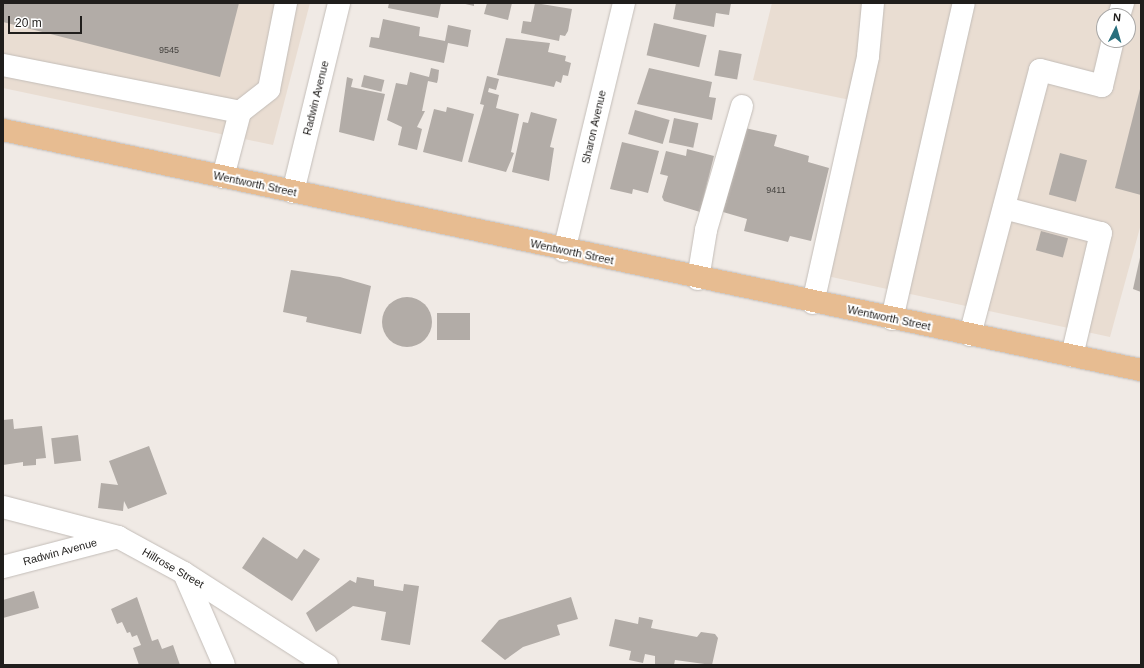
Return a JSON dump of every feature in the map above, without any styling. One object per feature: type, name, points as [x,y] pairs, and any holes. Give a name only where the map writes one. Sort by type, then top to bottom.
[{"type":"main road","name":"Wentworth Street","points":[[3,130],[564,251],[1141,370]]},
{"type":"street","points":[[223,177],[240,112],[269,88],[286,3]]},
{"type":"street","name":"Radwin Avenue","points":[[293,192],[339,3]]},
{"type":"street","name":"Sharon Avenue","points":[[564,251],[624,3]]},
{"type":"street","points":[[813,303],[868,56],[873,3]]},
{"type":"street","points":[[892,319],[964,3]]},
{"type":"street","points":[[970,335],[1040,70],[1102,86],[1111,48]]},
{"type":"street","points":[[3,65],[240,112]]},
{"type":"street","points":[[698,278],[706,230],[742,106]]},
{"type":"street","points":[[1004,208],[1101,234],[1072,356]]},
{"type":"street","name":"Hillrose Street","points":[[3,507],[118,537],[184,573],[327,665]]},
{"type":"street","name":"Radwin Avenue","points":[[3,567],[118,537]]},
{"type":"street","points":[[184,573],[224,665]]},
{"type":"shaded area","points":[[3,3],[310,3],[273,145],[3,88]]},
{"type":"shaded area","points":[[772,3],[1141,3],[1141,224],[1110,337],[813,273],[860,102],[753,80]]},
{"type":"building","points":[[3,3],[239,3],[220,77],[3,22]]},
{"type":"building","points":[[389,3],[441,3],[438,18],[388,8]]},
{"type":"building","points":[[461,3],[474,3],[474,6]]},
{"type":"building","points":[[487,3],[512,3],[508,20],[484,14]]},
{"type":"building","points":[[535,3],[572,9],[568,31],[565,36],[560,35],[559,41],[521,33],[523,21],[531,22]]},
{"type":"building","points":[[676,3],[731,3],[729,15],[716,13],[714,27],[673,19]]},
{"type":"building","points":[[383,19],[420,27],[419,36],[445,41],[448,25],[471,30],[468,47],[448,43],[444,63],[369,47],[371,37],[379,38]]},
{"type":"building","points":[[654,23],[707,35],[699,67],[647,55]]},
{"type":"building","points":[[506,38],[550,43],[548,52],[566,56],[565,61],[571,63],[568,76],[563,75],[561,83],[556,81],[554,87],[497,75]]},
{"type":"building","points":[[719,50],[742,54],[737,80],[714,76]]},
{"type":"building","points":[[431,68],[439,70],[438,79],[437,83],[428,81],[422,111],[425,111],[417,127],[422,129],[417,150],[398,145],[402,127],[387,120],[396,83],[407,85],[410,72],[429,77]]},
{"type":"building","points":[[649,68],[712,82],[709,97],[716,98],[712,120],[637,104]]},
{"type":"building","points":[[364,75],[384,80],[381,92],[361,87]]},
{"type":"building","points":[[487,76],[499,79],[496,90],[489,88],[488,92],[499,95],[496,108],[519,114],[511,152],[514,153],[506,172],[468,162],[484,105],[480,104]]},
{"type":"building","points":[[347,77],[353,79],[351,87],[385,94],[374,141],[339,132]]},
{"type":"building","points":[[1141,89],[1141,195],[1115,188]]},
{"type":"building","points":[[447,107],[474,114],[462,162],[423,152],[434,109],[446,112]]},
{"type":"building","points":[[635,110],[670,120],[663,144],[628,134]]},
{"type":"building","points":[[531,112],[557,119],[550,147],[554,148],[549,181],[512,172],[523,122],[528,123]]},
{"type":"building","points":[[674,118],[698,123],[693,148],[669,142]]},
{"type":"building","points":[[745,128],[777,135],[774,146],[809,156],[808,162],[829,168],[811,241],[790,236],[788,242],[744,231],[747,219],[723,212]]},
{"type":"building","points":[[622,142],[659,151],[648,193],[633,189],[632,194],[610,189]]},
{"type":"building","points":[[687,149],[714,156],[700,212],[664,201],[662,197],[668,176],[660,174],[666,151],[686,156]]},
{"type":"building","points":[[1060,153],[1087,160],[1076,202],[1049,195]]},
{"type":"building","points":[[1041,231],[1068,238],[1063,258],[1036,250]]},
{"type":"building","points":[[1141,253],[1141,292],[1133,289]]},
{"type":"building","points":[[291,270],[340,277],[371,286],[361,334],[306,322],[307,317],[283,312]]},
{"type":"building","points":[[402,297],[412,297],[425,304],[432,317],[432,327],[425,340],[412,347],[402,347],[393,343],[386,336],[382,327],[382,317],[386,308],[393,301]]},
{"type":"building","points":[[437,313],[470,313],[470,340],[437,340]]},
{"type":"building","points":[[13,419],[14,429],[42,426],[46,458],[36,459],[36,465],[23,466],[23,462],[3,465],[3,420]]},
{"type":"building","points":[[78,435],[81,461],[54,464],[51,438]]},
{"type":"building","points":[[149,446],[167,494],[128,509],[124,501],[123,511],[98,508],[101,483],[118,485],[109,461]]},
{"type":"building","points":[[263,537],[297,559],[304,549],[320,559],[292,601],[242,568]]},
{"type":"building","points":[[357,577],[374,580],[374,586],[403,591],[404,584],[419,586],[410,645],[381,640],[386,612],[353,606],[316,632],[306,613],[350,580],[356,583]]},
{"type":"building","points":[[34,591],[39,608],[3,618],[3,600]]},
{"type":"building","points":[[137,597],[152,641],[158,639],[162,649],[173,645],[180,665],[139,665],[133,648],[141,645],[137,635],[132,637],[130,632],[127,633],[122,622],[117,624],[111,609]]},
{"type":"building","points":[[571,597],[578,619],[557,625],[560,635],[523,647],[505,660],[481,641],[499,620]]},
{"type":"building","points":[[639,617],[653,620],[651,628],[697,637],[701,632],[715,634],[718,638],[712,665],[675,660],[674,665],[655,665],[655,656],[645,654],[643,663],[629,660],[631,651],[609,646],[615,619],[638,624]]}]
